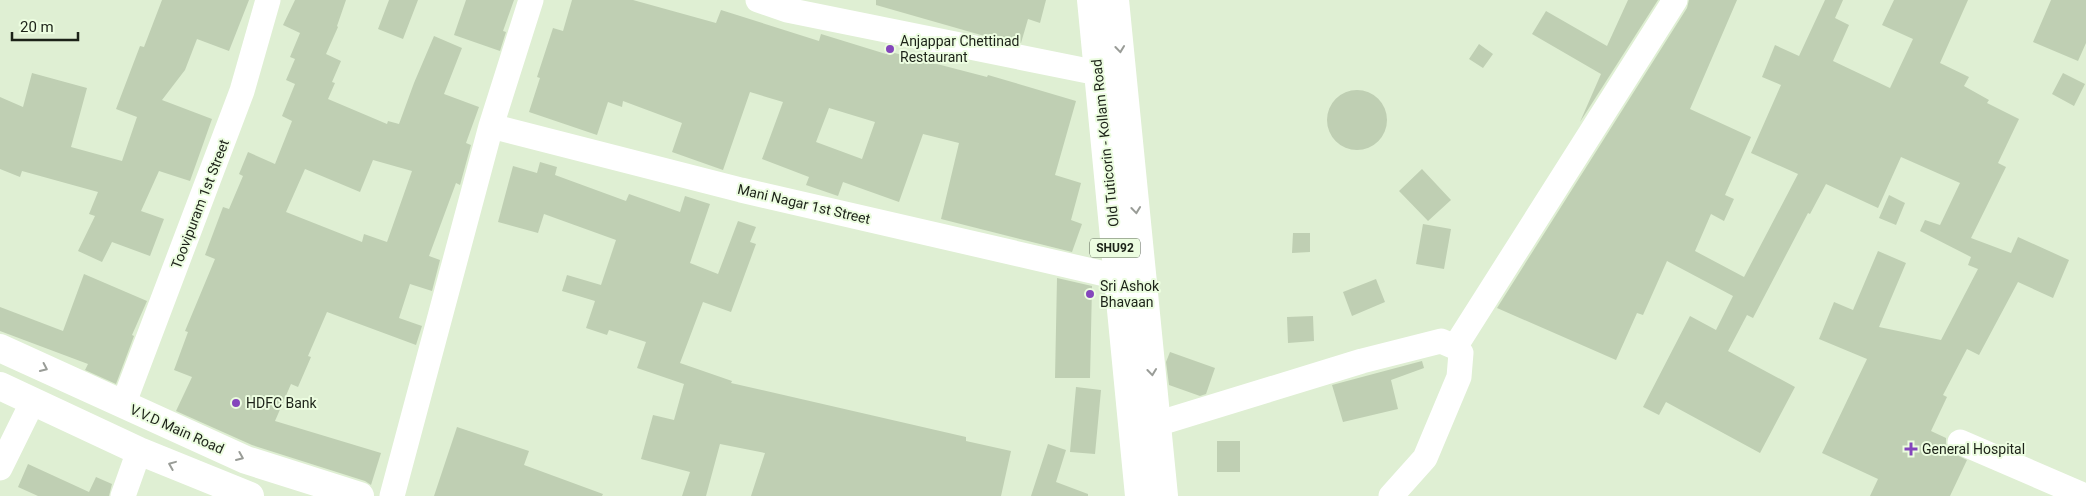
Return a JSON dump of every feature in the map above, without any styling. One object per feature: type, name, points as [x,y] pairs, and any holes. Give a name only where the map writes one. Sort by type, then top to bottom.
[{"type":"main road","name":"Old Tuticorin - Kollam Road","points":[[1091,0],[1118,277],[1145,428],[1139,496]]},
{"type":"main road","points":[[1115,0],[1145,428],[1164,496]]},
{"type":"main road","name":"V.V.D Main Road","points":[[0,348],[246,460],[360,496]]},
{"type":"main road","points":[[0,386],[138,452],[250,496]]},
{"type":"street","name":"Toovipuram 1st Street","points":[[123,405],[242,91],[268,0]]},
{"type":"street","points":[[392,496],[491,126],[531,0]]},
{"type":"street","points":[[758,0],[787,10],[1098,73]]},
{"type":"street","points":[[1455,346],[1675,0]]},
{"type":"street","name":"Mani Nagar 1st Street","points":[[491,126],[741,190],[1118,277]]},
{"type":"street","points":[[1145,428],[1392,352],[1441,341],[1455,346],[1461,353],[1459,378],[1442,419],[1425,458],[1391,496]]},
{"type":"street","points":[[0,468],[33,401]]},
{"type":"street","points":[[1960,442],[2085,496]]},
{"type":"street","points":[[123,496],[138,452]]},
{"type":"building","points":[[162,0],[249,0],[229,51],[197,39],[185,70],[162,100],[212,119],[190,181],[159,171],[141,211],[164,219],[150,256],[112,242],[102,262],[78,251],[95,216],[89,214],[98,192],[22,171],[20,177],[0,169],[0,97],[23,107],[32,73],[87,88],[71,147],[122,161],[137,117],[116,109],[140,46],[144,47]]},
{"type":"building","points":[[295,0],[346,0],[338,27],[326,54],[341,61],[332,82],[335,83],[328,99],[387,124],[388,121],[399,124],[434,36],[462,48],[444,94],[479,107],[466,143],[471,145],[460,185],[456,183],[429,256],[440,260],[432,291],[410,284],[399,318],[422,326],[416,345],[327,312],[308,356],[311,357],[298,387],[291,384],[275,421],[381,453],[371,485],[365,481],[252,445],[176,411],[192,377],[174,370],[188,332],[185,331],[215,259],[205,255],[223,207],[229,209],[243,176],[239,174],[248,152],[275,164],[292,121],[282,116],[295,84],[286,80],[295,59],[290,57],[300,33],[283,25]],"holes":[[[373,160],[412,171],[387,242],[364,234],[362,242],[286,212],[305,169],[360,192]]]},
{"type":"building","points":[[389,0],[418,0],[403,39],[378,29]]},
{"type":"building","points":[[466,0],[514,0],[503,31],[506,32],[500,51],[454,35]]},
{"type":"building","points":[[572,0],[633,0],[716,23],[721,10],[819,41],[821,34],[886,54],[887,51],[987,77],[988,75],[1076,101],[1055,175],[1081,183],[1071,220],[1082,224],[1072,252],[941,219],[959,143],[923,134],[899,202],[843,182],[838,196],[806,185],[809,177],[762,159],[783,102],[750,92],[723,170],[672,152],[682,123],[623,101],[622,107],[608,102],[597,135],[529,112],[540,78],[537,77],[553,28],[563,31]],"holes":[[[829,108],[875,122],[862,159],[816,142]]]},
{"type":"building","points":[[876,0],[1046,0],[1040,23],[1028,19],[1021,43],[981,35],[876,5]]},
{"type":"building","points":[[1628,0],[1658,0],[1580,122],[1601,74],[1532,34],[1546,11],[1607,46]]},
{"type":"building","points":[[1689,0],[1737,0],[1690,109],[1751,137],[1725,195],[1734,199],[1724,221],[1711,214],[1695,251],[1744,277],[1798,174],[1751,153],[1781,85],[1762,77],[1775,45],[1799,56],[1825,0],[1843,0],[1835,18],[1849,25],[1833,61],[1890,88],[1913,39],[1882,25],[1894,0],[1968,0],[1940,63],[1969,77],[1964,86],[1989,100],[1987,103],[2019,119],[1998,163],[2006,167],[1971,238],[2011,253],[2018,237],[2069,260],[2053,298],[2018,282],[1979,355],[1967,349],[1943,395],[1947,397],[1931,431],[1946,438],[1949,451],[1967,460],[1950,496],[1870,496],[1878,479],[1822,453],[1867,359],[1819,339],[1834,302],[1853,310],[1878,251],[1906,263],[1879,327],[1941,340],[1978,269],[1968,265],[1971,257],[1920,231],[1925,220],[1940,225],[1960,183],[1901,157],[1878,208],[1826,184],[1810,214],[1808,213],[1753,318],[1747,315],[1728,351],[1795,387],[1760,453],[1666,402],[1659,415],[1643,407],[1690,316],[1716,330],[1733,296],[1667,261],[1643,315],[1637,313],[1616,360],[1497,308],[1687,8]]},
{"type":"building","points":[[2051,0],[2086,0],[2086,43],[2078,61],[2033,42]]},
{"type":"building","points":[[1479,44],[1493,54],[1483,68],[1469,59]]},
{"type":"building","points":[[2063,73],[2085,84],[2074,106],[2052,94]]},
{"type":"building","points":[[1357,90],[1373,95],[1378,99],[1382,104],[1387,120],[1382,136],[1378,141],[1373,145],[1357,150],[1341,145],[1336,141],[1332,136],[1327,120],[1332,104],[1336,99],[1341,95]]},
{"type":"building","points":[[540,162],[557,167],[555,175],[626,201],[629,194],[680,212],[685,196],[710,204],[690,263],[718,274],[738,221],[756,227],[750,242],[756,244],[731,312],[703,302],[680,363],[732,381],[731,383],[966,437],[966,441],[1011,451],[1001,496],[751,496],[765,453],[720,444],[706,496],[682,496],[690,472],[641,459],[653,415],[674,420],[684,384],[637,368],[646,342],[609,330],[607,335],[586,328],[595,301],[562,291],[567,275],[601,285],[616,240],[544,214],[538,233],[498,222],[513,166],[537,173]]},
{"type":"building","points":[[1422,169],[1451,200],[1428,221],[1399,191]]},
{"type":"building","points":[[1889,195],[1905,203],[1896,225],[1879,218]]},
{"type":"building","points":[[1423,224],[1451,229],[1444,269],[1416,264]]},
{"type":"building","points":[[1293,233],[1310,233],[1310,252],[1292,253]]},
{"type":"building","points":[[84,274],[147,301],[132,335],[134,336],[116,384],[85,370],[88,364],[0,331],[0,307],[63,331]]},
{"type":"building","points":[[1057,278],[1092,286],[1090,378],[1055,378]]},
{"type":"building","points":[[1376,279],[1385,302],[1352,316],[1343,292]]},
{"type":"building","points":[[1313,316],[1314,341],[1288,343],[1287,317]]},
{"type":"building","points":[[1170,352],[1215,368],[1206,394],[1200,396],[1169,385],[1166,362]]},
{"type":"building","points":[[1422,361],[1424,368],[1391,380],[1398,409],[1343,422],[1332,385]]},
{"type":"building","points":[[1076,387],[1101,390],[1095,454],[1070,452]]},
{"type":"building","points":[[457,427],[529,451],[524,465],[603,494],[602,496],[434,496]]},
{"type":"building","points":[[1217,441],[1240,441],[1240,472],[1217,472]]},
{"type":"building","points":[[1048,444],[1066,450],[1056,482],[1088,494],[1088,496],[1031,496]]},
{"type":"building","points":[[28,464],[89,492],[96,477],[112,484],[109,496],[38,496],[18,487]]},
{"type":"place","name":"Anjappar Chettinad Restaurant","points":[[890,49]]},
{"type":"place","name":"Sri Ashok Bhavaan","points":[[1090,294]]},
{"type":"place","name":"HDFC Bank","points":[[236,403]]},
{"type":"place","name":"General Hospital","points":[[1911,449]]}]
